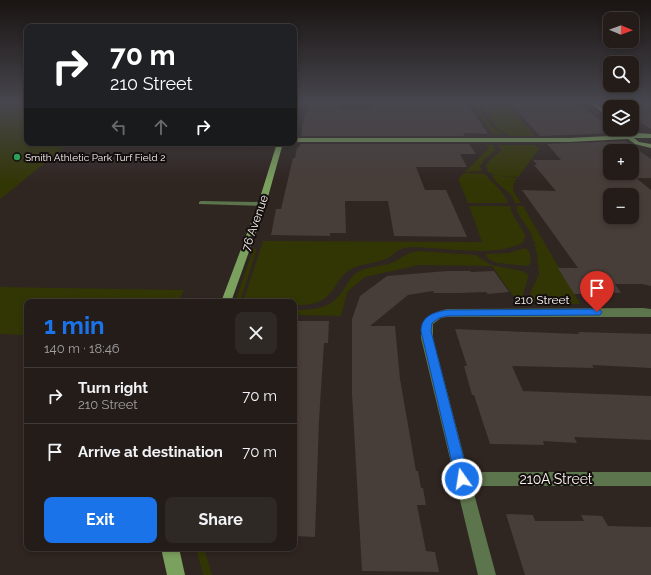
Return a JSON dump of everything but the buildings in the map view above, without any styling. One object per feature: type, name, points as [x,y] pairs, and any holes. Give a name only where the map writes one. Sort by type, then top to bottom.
[{"type":"street","points":[[639,135],[649,136]]},
{"type":"street","points":[[583,140],[616,136]]},
{"type":"street","points":[[634,136],[637,143]]},
{"type":"street","points":[[297,140],[583,140],[637,143],[650,146]]},
{"type":"street","name":"76 Avenue","points":[[227,299],[262,204],[279,146]]},
{"type":"street","name":"210 Street","points":[[462,479],[426,331],[426,326],[433,317],[447,313],[651,313]]},
{"type":"street","points":[[462,479],[488,575]]},
{"type":"street","name":"210A Street","points":[[462,479],[651,479]]},
{"type":"street","points":[[171,551],[176,575]]},
{"type":"lane","points":[[201,203],[262,204]]},
{"type":"green space","points":[[0,130],[24,130],[24,146],[66,146],[0,199]]},
{"type":"green space","points":[[490,130],[497,130],[503,135],[493,135]]},
{"type":"green space","points":[[500,130],[530,130],[535,136],[509,136]]},
{"type":"green space","points":[[486,145],[493,145],[495,148],[493,148],[496,150],[486,158],[483,158],[485,159],[480,166],[482,171],[465,172],[489,148]]},
{"type":"green space","points":[[498,145],[535,145],[539,149],[518,177],[501,176],[489,173],[486,170],[488,170],[488,168],[485,167],[491,158],[495,157],[494,156],[501,151],[501,148]]},
{"type":"green space","points":[[464,173],[485,174],[501,191],[508,203],[468,203],[458,179]]},
{"type":"green space","points":[[492,175],[517,178],[513,188],[521,203],[515,203],[512,197],[514,197],[495,181]]},
{"type":"green space","points":[[469,206],[510,206],[513,215],[526,238],[524,238],[524,242],[513,247],[489,251],[418,247],[404,248],[386,259],[352,268],[342,276],[327,297],[313,304],[297,305],[297,299],[244,299],[263,241],[482,242]]},
{"type":"green space","points":[[516,206],[523,206],[580,304],[535,304],[530,293],[539,274],[534,244],[536,243],[533,241],[530,232],[519,216]]},
{"type":"green space","points":[[526,248],[530,253],[531,263],[528,266],[497,263],[488,259],[486,254],[508,253]]},
{"type":"green space","points":[[253,249],[257,249],[241,299],[236,299]]},
{"type":"green space","points":[[419,251],[476,255],[491,265],[523,271],[528,275],[524,292],[524,300],[516,300],[492,266],[419,265],[365,277],[347,292],[341,316],[297,315],[297,310],[320,308],[332,302],[341,293],[349,280],[359,271],[388,264],[409,253]]},
{"type":"green space","points":[[0,287],[184,290],[180,299],[24,299],[24,335],[0,334]]},
{"type":"green space","points":[[197,551],[205,551],[212,575],[203,575]]},
{"type":"place","name":"Smith Athletic Park Turf Field 2","points":[[17,157]]},
{"type":"route","points":[[462,479],[426,331],[428,321],[436,315],[447,313],[535,314],[597,312]]}]
